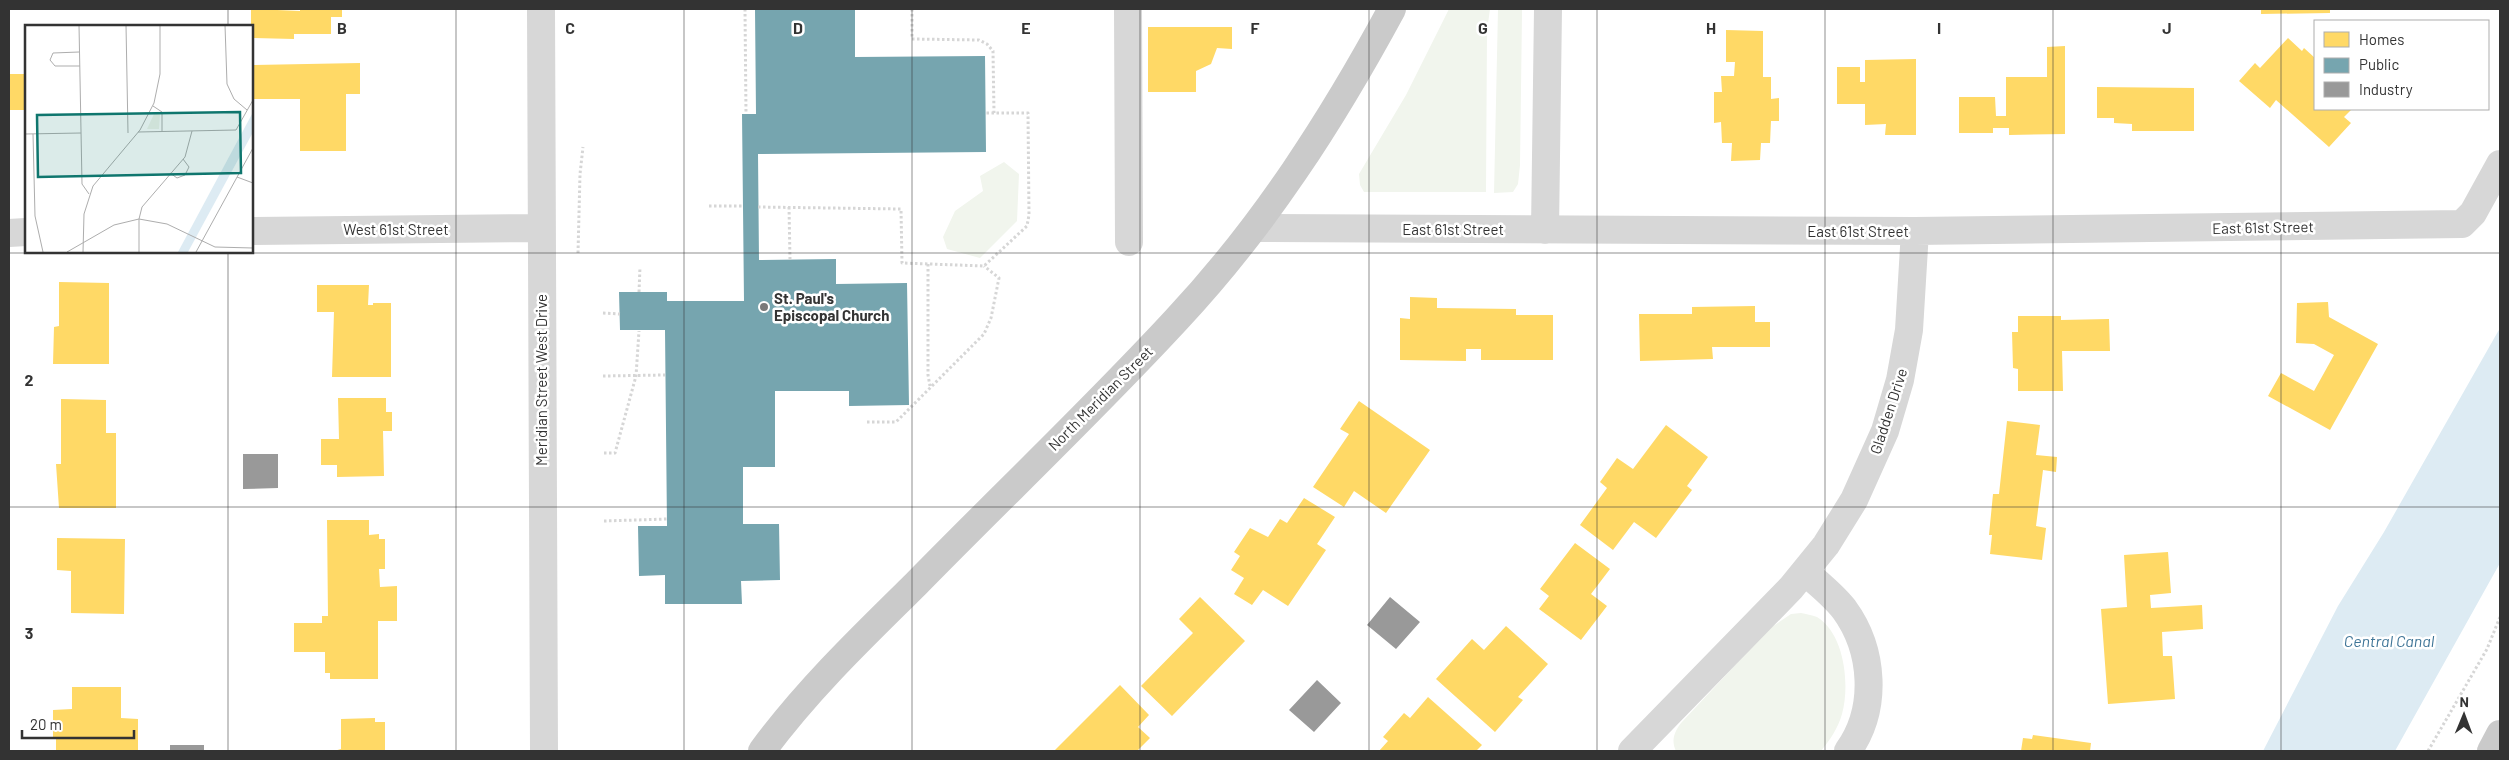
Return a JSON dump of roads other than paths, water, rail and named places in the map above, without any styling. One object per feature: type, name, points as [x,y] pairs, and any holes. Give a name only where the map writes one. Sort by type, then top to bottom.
[{"type":"main road","name":"North Meridian Street","points":[[762,751],[782,724],[836,664],[1173,324],[1254,228],[1319,136],[1359,70],[1392,9]]},
{"type":"main road","points":[[2490,751],[2500,734]]},
{"type":"street","name":"Meridian Street West Drive","points":[[540,9],[544,751]]},
{"type":"street","points":[[1128,9],[1129,242]]},
{"type":"street","points":[[1545,230],[1548,9]]},
{"type":"street","name":"East 61st Street","points":[[1254,228],[1914,231],[2462,224],[2473,213],[2500,164]]},
{"type":"street","name":"West 61st Street","points":[[252,231],[540,228]]},
{"type":"street","name":"Gladden Drive","points":[[1636,750],[1805,572],[1826,544],[1854,500],[1885,431],[1900,380],[1910,330],[1914,231]]},
{"type":"street","points":[[9,233],[25,232]]},
{"type":"street","points":[[1805,572],[1843,608],[1863,644],[1868,669],[1868,695],[1860,731],[1848,751]]},
{"type":"water","name":"Central Canal","points":[[2500,328],[2500,563],[2395,751],[2263,751],[2338,606],[2384,532]]},
{"type":"place","name":"St. Paul's Episcopal Church","points":[[764,307]]}]
